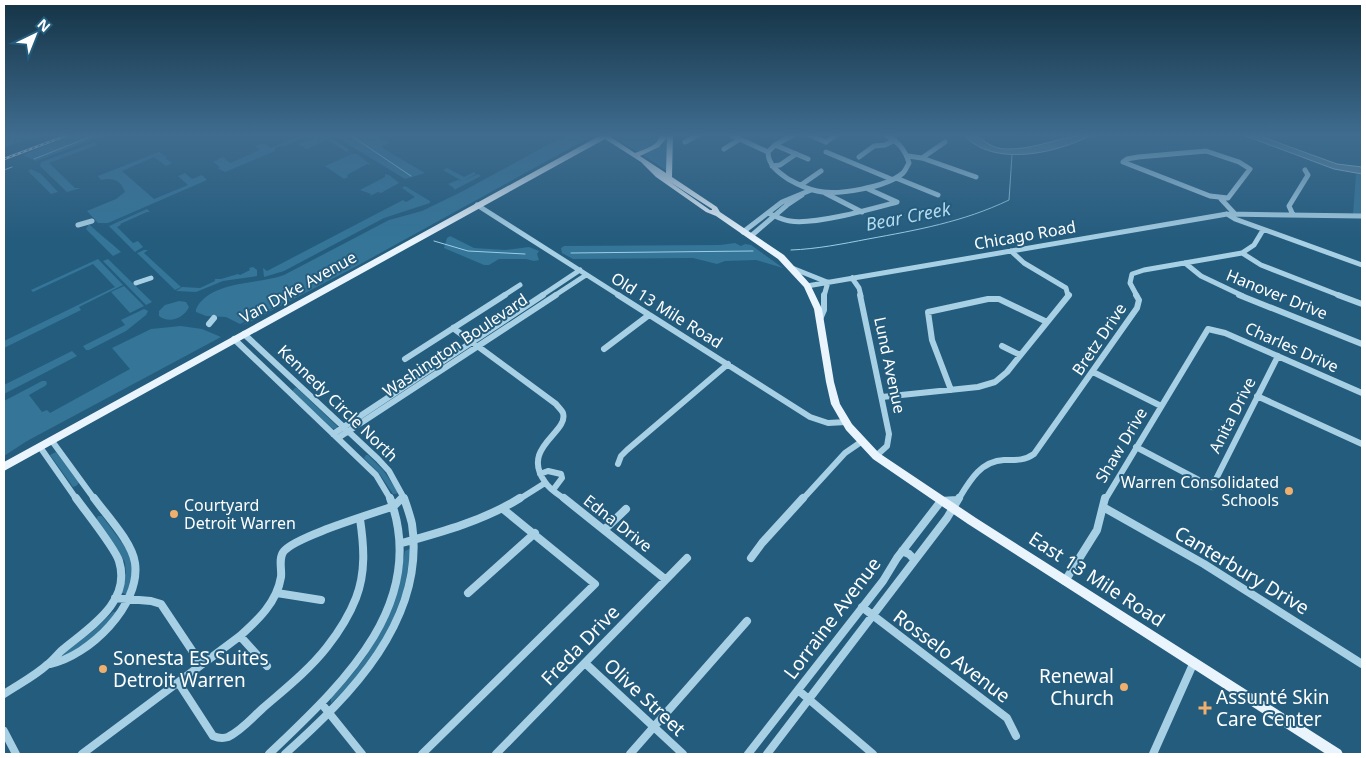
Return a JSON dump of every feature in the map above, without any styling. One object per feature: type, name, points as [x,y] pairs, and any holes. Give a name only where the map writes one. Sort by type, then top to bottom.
[{"type":"main road","name":"Van Dyke Avenue","points":[[4,467],[540,170]]},
{"type":"main road","points":[[651,170],[675,184],[708,211],[718,214],[776,253],[807,286],[816,302],[820,319]]},
{"type":"main road","points":[[658,170],[669,176],[675,184]]},
{"type":"main road","points":[[669,170],[669,176]]},
{"type":"main road","points":[[673,170],[675,184]]},
{"type":"main road","name":"East 13 Mile Road","points":[[820,319],[832,390],[846,422],[861,442],[876,456],[941,500],[955,504],[1065,581],[1337,754]]},
{"type":"street","points":[[777,170],[809,192]]},
{"type":"street","points":[[872,170],[938,195]]},
{"type":"street","points":[[743,232],[792,196],[809,192],[866,188],[893,179],[904,170]]},
{"type":"street","points":[[957,170],[976,177]]},
{"type":"street","points":[[1146,170],[1224,198],[1238,213]]},
{"type":"street","points":[[1224,198],[1232,195],[1250,170]]},
{"type":"street","points":[[1293,215],[1289,206],[1308,174],[1305,170]]},
{"type":"street","points":[[801,185],[821,171]]},
{"type":"street","points":[[768,213],[788,221],[800,222],[862,212],[897,202],[866,188]]},
{"type":"street","points":[[750,236],[787,205],[809,192]]},
{"type":"street","points":[[824,192],[862,212]]},
{"type":"street","name":"Old 13 Mile Road","points":[[477,205],[815,420],[828,423],[846,422]]},
{"type":"street","points":[[1227,214],[1263,230],[1362,265]]},
{"type":"street","name":"Chicago Road","points":[[807,286],[1227,214],[1362,216]]},
{"type":"street","points":[[78,225],[92,221]]},
{"type":"street","points":[[1263,230],[1254,246],[1242,253],[1261,265],[1362,304]]},
{"type":"street","points":[[882,397],[978,387],[1000,378],[1067,298],[1068,292],[1062,286],[1024,263],[1011,251]]},
{"type":"street","name":"Bretz Drive","points":[[955,504],[984,465],[998,460],[1030,458],[1094,372],[1137,308],[1138,300],[1130,283],[1132,274],[1144,270],[1242,253]]},
{"type":"street","name":"Hanover Drive","points":[[1185,263],[1201,276],[1223,288],[1362,344]]},
{"type":"street","points":[[792,268],[828,282],[824,289],[824,315],[820,319]]},
{"type":"street","name":"Washington Boulevard","points":[[336,436],[471,342],[580,270]]},
{"type":"street","name":"Washington Boulevard","points":[[346,429],[478,347],[586,274]]},
{"type":"street","points":[[136,283],[151,278]]},
{"type":"street","name":"Lund Avenue","points":[[852,278],[859,288],[890,438],[883,450],[876,456]]},
{"type":"street","points":[[405,359],[520,285]]},
{"type":"street","points":[[951,390],[938,355],[928,320],[928,312],[935,309],[994,299],[1008,302],[1047,322]]},
{"type":"street","points":[[604,349],[649,315]]},
{"type":"street","points":[[209,324],[214,318]]},
{"type":"street","points":[[453,328],[556,404],[564,413],[563,424],[543,445],[538,454],[540,474],[548,471],[561,474],[562,478],[553,490]]},
{"type":"street","name":"Charles Drive","points":[[1210,328],[1362,393]]},
{"type":"street","name":"Shaw Drive","points":[[1065,581],[1097,530],[1106,496],[1206,331],[1210,328]]},
{"type":"street","name":"Kennedy Circle North","points":[[244,334],[388,470],[404,497],[411,516],[414,540],[413,565],[409,585],[393,628],[364,673],[329,712],[285,754]]},
{"type":"street","name":"Kennedy Circle North","points":[[234,339],[358,456],[380,480],[394,506],[400,526],[402,543],[396,586],[380,627],[355,665],[321,703],[269,754]]},
{"type":"street","points":[[1002,346],[1020,355]]},
{"type":"street","name":"Anita Drive","points":[[1136,447],[1212,487],[1278,356]]},
{"type":"street","points":[[618,464],[621,456],[627,450],[728,364]]},
{"type":"street","points":[[1094,372],[1161,406]]},
{"type":"street","points":[[276,380],[286,374]]},
{"type":"street","points":[[287,389],[296,383]]},
{"type":"street","points":[[1257,396],[1362,444]]},
{"type":"street","points":[[48,664],[65,660],[95,638],[111,623],[128,600],[136,576],[136,559],[133,553],[52,441]]},
{"type":"street","points":[[751,558],[766,538],[845,453],[861,442]]},
{"type":"street","points":[[4,694],[48,664],[97,622],[115,598],[122,578],[119,559],[40,447]]},
{"type":"street","points":[[358,456],[367,449]]},
{"type":"street","name":"Edna Drive","points":[[540,474],[545,483],[553,490],[665,579]]},
{"type":"street","points":[[402,543],[457,527],[503,509],[545,483]]},
{"type":"street","points":[[82,754],[240,636],[263,614],[277,593],[281,578],[281,558],[287,548],[303,538],[394,506],[404,497]]},
{"type":"street","name":"Lorraine Avenue","points":[[748,754],[887,576],[902,551],[941,500]]},
{"type":"street","name":"Lorraine Avenue","points":[[767,754],[915,560],[955,504]]},
{"type":"street","name":"Canterbury Drive","points":[[1103,507],[1204,564],[1362,664]]},
{"type":"street","points":[[422,754],[595,584],[535,533],[503,509]]},
{"type":"street","points":[[604,530],[626,510]]},
{"type":"street","points":[[178,682],[213,736],[220,739],[226,738],[241,727],[298,677],[326,648],[344,622],[356,598],[363,576],[365,550],[360,519]]},
{"type":"street","points":[[468,593],[535,533]]},
{"type":"street","points":[[902,551],[909,554],[915,560]]},
{"type":"street","name":"Freda Drive","points":[[496,754],[686,558]]},
{"type":"street","points":[[277,593],[321,600]]},
{"type":"street","points":[[115,598],[151,601],[160,604],[202,664]]},
{"type":"street","name":"Rosselo Avenue","points":[[862,608],[1008,718],[1016,736]]},
{"type":"street","points":[[630,754],[747,621]]},
{"type":"street","points":[[240,636],[267,666]]},
{"type":"street","points":[[1153,754],[1194,662]]},
{"type":"street","name":"Olive Street","points":[[585,663],[683,754]]},
{"type":"street","points":[[798,690],[873,754]]},
{"type":"street","points":[[321,703],[362,754]]},
{"type":"street","points":[[4,731],[16,754]]},
{"type":"shaded area","points":[[34,170],[41,174],[58,192],[51,194],[28,171]]},
{"type":"shaded area","points":[[45,170],[57,170],[75,188],[81,188],[67,192]]},
{"type":"shaded area","points":[[112,170],[123,170],[122,171],[154,199],[188,185],[178,176],[185,173],[192,179],[202,175],[207,180],[108,223],[98,223],[87,211],[116,199],[125,192],[116,181],[110,179],[101,180],[98,176]]},
{"type":"shaded area","points":[[331,170],[355,170],[344,179]]},
{"type":"shaded area","points":[[391,170],[421,170],[425,173],[405,179]]},
{"type":"shaded area","points":[[444,170],[451,170],[464,177],[474,172],[476,174],[465,180],[478,174],[481,176],[454,190],[448,184],[458,180],[462,181]]},
{"type":"shaded area","points":[[501,170],[530,170],[355,267],[248,323],[242,325],[292,299],[240,324],[226,317],[206,316],[196,312],[196,309],[203,300],[223,288],[284,275],[389,220],[422,211]]},
{"type":"shaded area","points":[[1342,170],[1362,170],[1362,174]]},
{"type":"shaded area","points":[[385,174],[399,183],[381,193],[378,192],[370,196],[371,194],[360,190],[385,177]]},
{"type":"shaded area","points":[[1356,174],[1362,175],[1362,214],[1353,214]]},
{"type":"shaded area","points":[[405,186],[430,201],[430,203],[384,218],[284,271],[264,277],[263,268],[267,271],[403,200],[406,202],[415,197],[402,188],[398,190]]},
{"type":"shaded area","points":[[147,209],[150,212],[117,227],[133,243],[138,241],[143,247],[135,252],[109,226]]},
{"type":"shaded area","points":[[89,224],[121,252],[113,256],[86,229]]},
{"type":"shaded area","points":[[450,236],[474,248],[505,250],[529,247],[539,251],[537,254],[539,260],[499,259],[489,265],[484,265],[444,248],[447,238]]},
{"type":"shaded area","points":[[735,243],[741,246],[745,244],[751,245],[783,268],[756,260],[725,261],[717,264],[693,258],[573,259],[562,253],[561,248],[564,246],[720,245]]},
{"type":"shaded area","points":[[148,250],[144,253],[181,287],[175,290],[137,253]]},
{"type":"shaded area","points":[[98,259],[123,285],[79,307],[81,310],[4,348],[4,341],[115,287],[93,264],[33,292],[31,290]]},
{"type":"shaded area","points":[[108,259],[152,302],[146,305],[103,261]]},
{"type":"shaded area","points":[[253,267],[257,270],[257,276],[223,281],[196,292],[176,291],[182,287],[200,288],[215,281],[215,279],[240,275],[250,270],[249,268]]},
{"type":"shaded area","points":[[124,286],[144,306],[130,313],[111,292]]},
{"type":"shaded area","points":[[179,301],[186,302],[189,307],[180,317],[167,320],[159,316],[159,311],[165,305]]},
{"type":"shaded area","points":[[144,309],[148,311],[146,315],[126,331],[89,350],[86,350],[83,346],[125,325],[121,320]]},
{"type":"shaded area","points":[[181,326],[202,329],[221,337],[27,441],[4,456],[4,401],[42,381],[46,381],[47,384],[45,386],[29,395],[42,412],[47,410],[50,413],[130,369],[112,348],[151,329]]},
{"type":"shaded area","points":[[72,351],[77,356],[4,394],[4,385]]},
{"type":"shaded area","points":[[295,388],[337,428],[333,429],[292,391]]},
{"type":"shaded area","points":[[56,452],[79,483],[76,486],[73,487],[50,455]]},
{"type":"shaded area","points":[[366,455],[383,470],[398,492],[396,494],[393,494],[379,473],[364,458]]},
{"type":"shaded area","points":[[98,516],[102,516],[128,551],[133,569],[129,591],[126,594],[122,593],[126,574],[125,562],[96,520]]},
{"type":"shaded area","points":[[409,549],[411,551],[404,590],[393,619],[381,642],[353,682],[331,703],[331,698],[360,665],[381,630],[395,593],[405,551]]},
{"type":"shaded area","points":[[115,612],[115,615],[90,640],[62,658],[63,653],[93,631]]},
{"type":"waterway","name":"Bear Creek","points":[[403,170],[411,176]]},
{"type":"waterway","name":"Bear Creek","points":[[791,250],[830,246],[922,229],[992,208],[1009,200],[1011,170]]},
{"type":"waterway","name":"Bear Creek","points":[[434,241],[468,251],[525,254]]},
{"type":"waterway","name":"Bear Creek","points":[[571,253],[753,251]]},
{"type":"place","name":"Warren Consolidated Schools","points":[[1289,491]]},
{"type":"place","name":"Courtyard Detroit Warren","points":[[174,514]]},
{"type":"place","name":"Sonesta ES Suites Detroit Warren","points":[[103,669]]},
{"type":"place","name":"Renewal Church","points":[[1124,687]]},
{"type":"place","name":"Assunté Skin Care Center","points":[[1205,708]]}]
